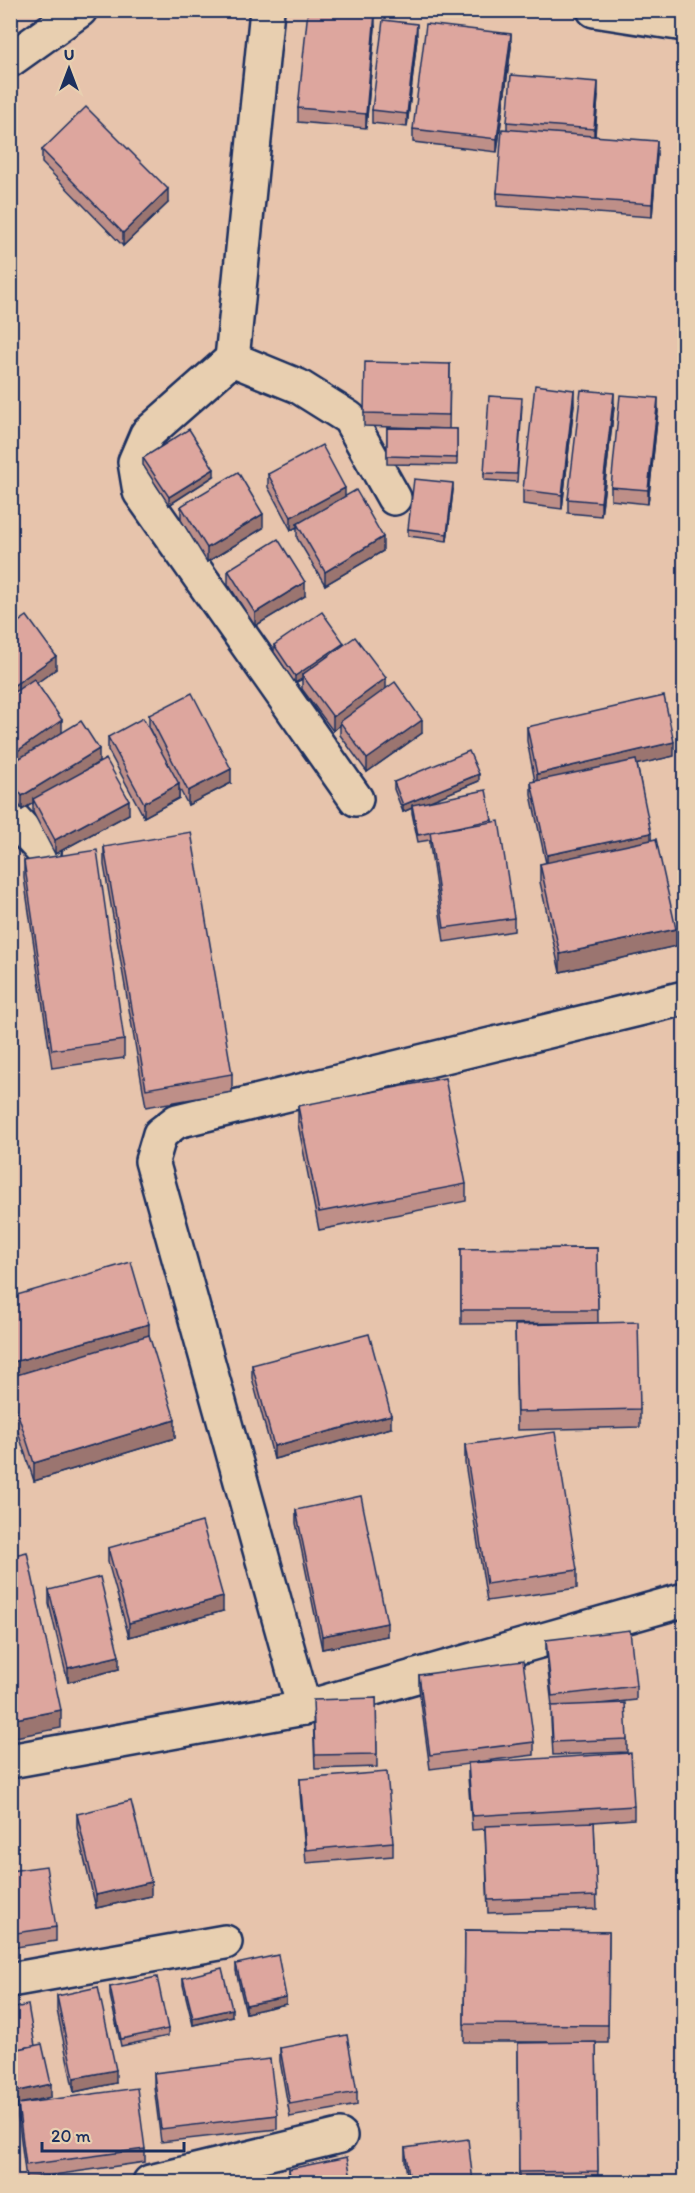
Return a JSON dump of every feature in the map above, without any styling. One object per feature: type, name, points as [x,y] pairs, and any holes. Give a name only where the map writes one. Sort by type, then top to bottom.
[{"type":"street","points":[[10,60],[80,10]]},
{"type":"street","points":[[267,10],[232,358],[147,434],[135,462],[140,492],[356,799]]},
{"type":"street","points":[[594,10],[684,24]]},
{"type":"street","points":[[232,358],[298,386],[349,418],[394,498]]},
{"type":"street","points":[[10,815],[44,852]]},
{"type":"street","points":[[304,1708],[152,1161],[160,1134],[177,1121],[684,998]]},
{"type":"street","points":[[10,1761],[304,1708],[684,1600]]},
{"type":"street","points":[[10,1980],[225,1942]]},
{"type":"street","points":[[150,2182],[340,2136]]},
{"type":"building","points":[[308,10],[375,13],[366,114],[298,108]]},
{"type":"building","points":[[383,20],[417,24],[407,114],[372,110]]},
{"type":"building","points":[[426,24],[511,34],[497,139],[413,129]]},
{"type":"building","points":[[511,75],[598,82],[594,129],[507,122]]},
{"type":"building","points":[[86,107],[168,189],[123,233],[42,150]]},
{"type":"building","points":[[502,129],[657,141],[652,204],[497,193]]},
{"type":"building","points":[[365,362],[450,364],[449,415],[364,413]]},
{"type":"building","points":[[535,385],[574,390],[562,495],[523,490]]},
{"type":"building","points":[[581,390],[614,393],[601,502],[568,499]]},
{"type":"building","points":[[620,395],[658,398],[648,490],[611,487]]},
{"type":"building","points":[[489,396],[522,398],[517,474],[484,473]]},
{"type":"building","points":[[387,428],[457,429],[457,458],[387,456]]},
{"type":"building","points":[[189,429],[214,469],[169,497],[143,458]]},
{"type":"building","points":[[322,445],[345,488],[291,517],[268,474]]},
{"type":"building","points":[[238,472],[263,514],[207,548],[181,506]]},
{"type":"building","points":[[414,479],[453,483],[447,534],[408,529]]},
{"type":"building","points":[[356,490],[383,537],[325,572],[297,524]]},
{"type":"building","points":[[278,539],[305,582],[255,613],[228,570]]},
{"type":"building","points":[[322,612],[344,643],[295,676],[274,645]]},
{"type":"building","points":[[27,616],[56,656],[10,688],[10,628]]},
{"type":"building","points":[[355,637],[386,678],[333,717],[302,675]]},
{"type":"building","points":[[34,679],[62,720],[10,756],[10,695]]},
{"type":"building","points":[[395,682],[422,720],[367,759],[340,722]]},
{"type":"building","points":[[192,693],[231,769],[188,791],[149,715]]},
{"type":"building","points":[[664,696],[674,742],[537,774],[527,727]]},
{"type":"building","points":[[143,718],[179,784],[144,803],[108,737]]},
{"type":"building","points":[[81,721],[99,749],[22,796],[10,777],[10,764]]},
{"type":"building","points":[[469,751],[479,774],[403,805],[394,782]]},
{"type":"building","points":[[106,759],[129,800],[55,840],[33,799]]},
{"type":"building","points":[[636,760],[651,833],[547,855],[531,782]]},
{"type":"building","points":[[486,790],[492,820],[418,835],[412,805]]},
{"type":"building","points":[[499,821],[514,918],[444,928],[430,832]]},
{"type":"building","points":[[191,832],[232,1074],[146,1089],[104,847]]},
{"type":"building","points":[[656,839],[676,929],[560,954],[540,864]]},
{"type":"building","points":[[97,850],[124,1040],[52,1050],[24,861]]},
{"type":"building","points":[[445,1078],[466,1184],[319,1212],[298,1106]]},
{"type":"building","points":[[597,1248],[598,1310],[461,1310],[461,1249]]},
{"type":"building","points":[[131,1262],[149,1324],[10,1363],[10,1297]]},
{"type":"building","points":[[638,1322],[640,1409],[517,1412],[515,1325]]},
{"type":"building","points":[[369,1334],[391,1415],[274,1446],[252,1365]]},
{"type":"building","points":[[149,1335],[175,1420],[34,1463],[10,1390],[10,1377]]},
{"type":"building","points":[[555,1432],[577,1570],[487,1584],[465,1445]]},
{"type":"building","points":[[361,1496],[387,1623],[322,1636],[296,1510]]},
{"type":"building","points":[[202,1522],[223,1597],[129,1623],[108,1548]]},
{"type":"building","points":[[27,1552],[61,1710],[10,1720],[10,1556]]},
{"type":"building","points":[[100,1577],[119,1656],[68,1668],[49,1590]]},
{"type":"building","points":[[630,1630],[636,1686],[552,1696],[546,1640]]},
{"type":"building","points":[[523,1661],[534,1742],[430,1755],[419,1675]]},
{"type":"building","points":[[376,1698],[377,1754],[315,1755],[313,1700]]},
{"type":"building","points":[[625,1703],[627,1739],[553,1742],[551,1706]]},
{"type":"building","points":[[631,1753],[634,1806],[472,1816],[468,1763]]},
{"type":"building","points":[[387,1772],[393,1842],[306,1850],[300,1779]]},
{"type":"building","points":[[131,1801],[151,1882],[96,1895],[77,1814]]},
{"type":"building","points":[[594,1822],[597,1896],[488,1900],[485,1826]]},
{"type":"building","points":[[46,1866],[56,1927],[10,1934],[10,1871]]},
{"type":"building","points":[[465,1930],[609,1932],[608,2025],[464,2024]]},
{"type":"building","points":[[278,1955],[286,1997],[246,2005],[236,1964]]},
{"type":"building","points":[[222,1968],[232,2009],[193,2018],[183,1978]]},
{"type":"building","points":[[157,1977],[168,2029],[121,2039],[110,1987]]},
{"type":"building","points":[[98,1987],[116,2070],[74,2078],[57,1996]]},
{"type":"building","points":[[28,2005],[35,2046],[10,2050],[10,2009]]},
{"type":"building","points":[[347,2035],[357,2092],[290,2104],[280,2048]]},
{"type":"building","points":[[596,2042],[598,2171],[519,2172],[518,2043]]},
{"type":"building","points":[[42,2044],[51,2084],[10,2093],[10,2051]]},
{"type":"building","points":[[270,2059],[277,2115],[161,2129],[154,2073]]},
{"type":"building","points":[[137,2088],[145,2149],[26,2165],[18,2104]]},
{"type":"building","points":[[468,2139],[473,2182],[410,2182],[405,2148]]},
{"type":"building","points":[[347,2157],[352,2182],[291,2182],[289,2169]]},
{"type":"building","points":[[278,2175],[280,2182],[237,2182]]}]
